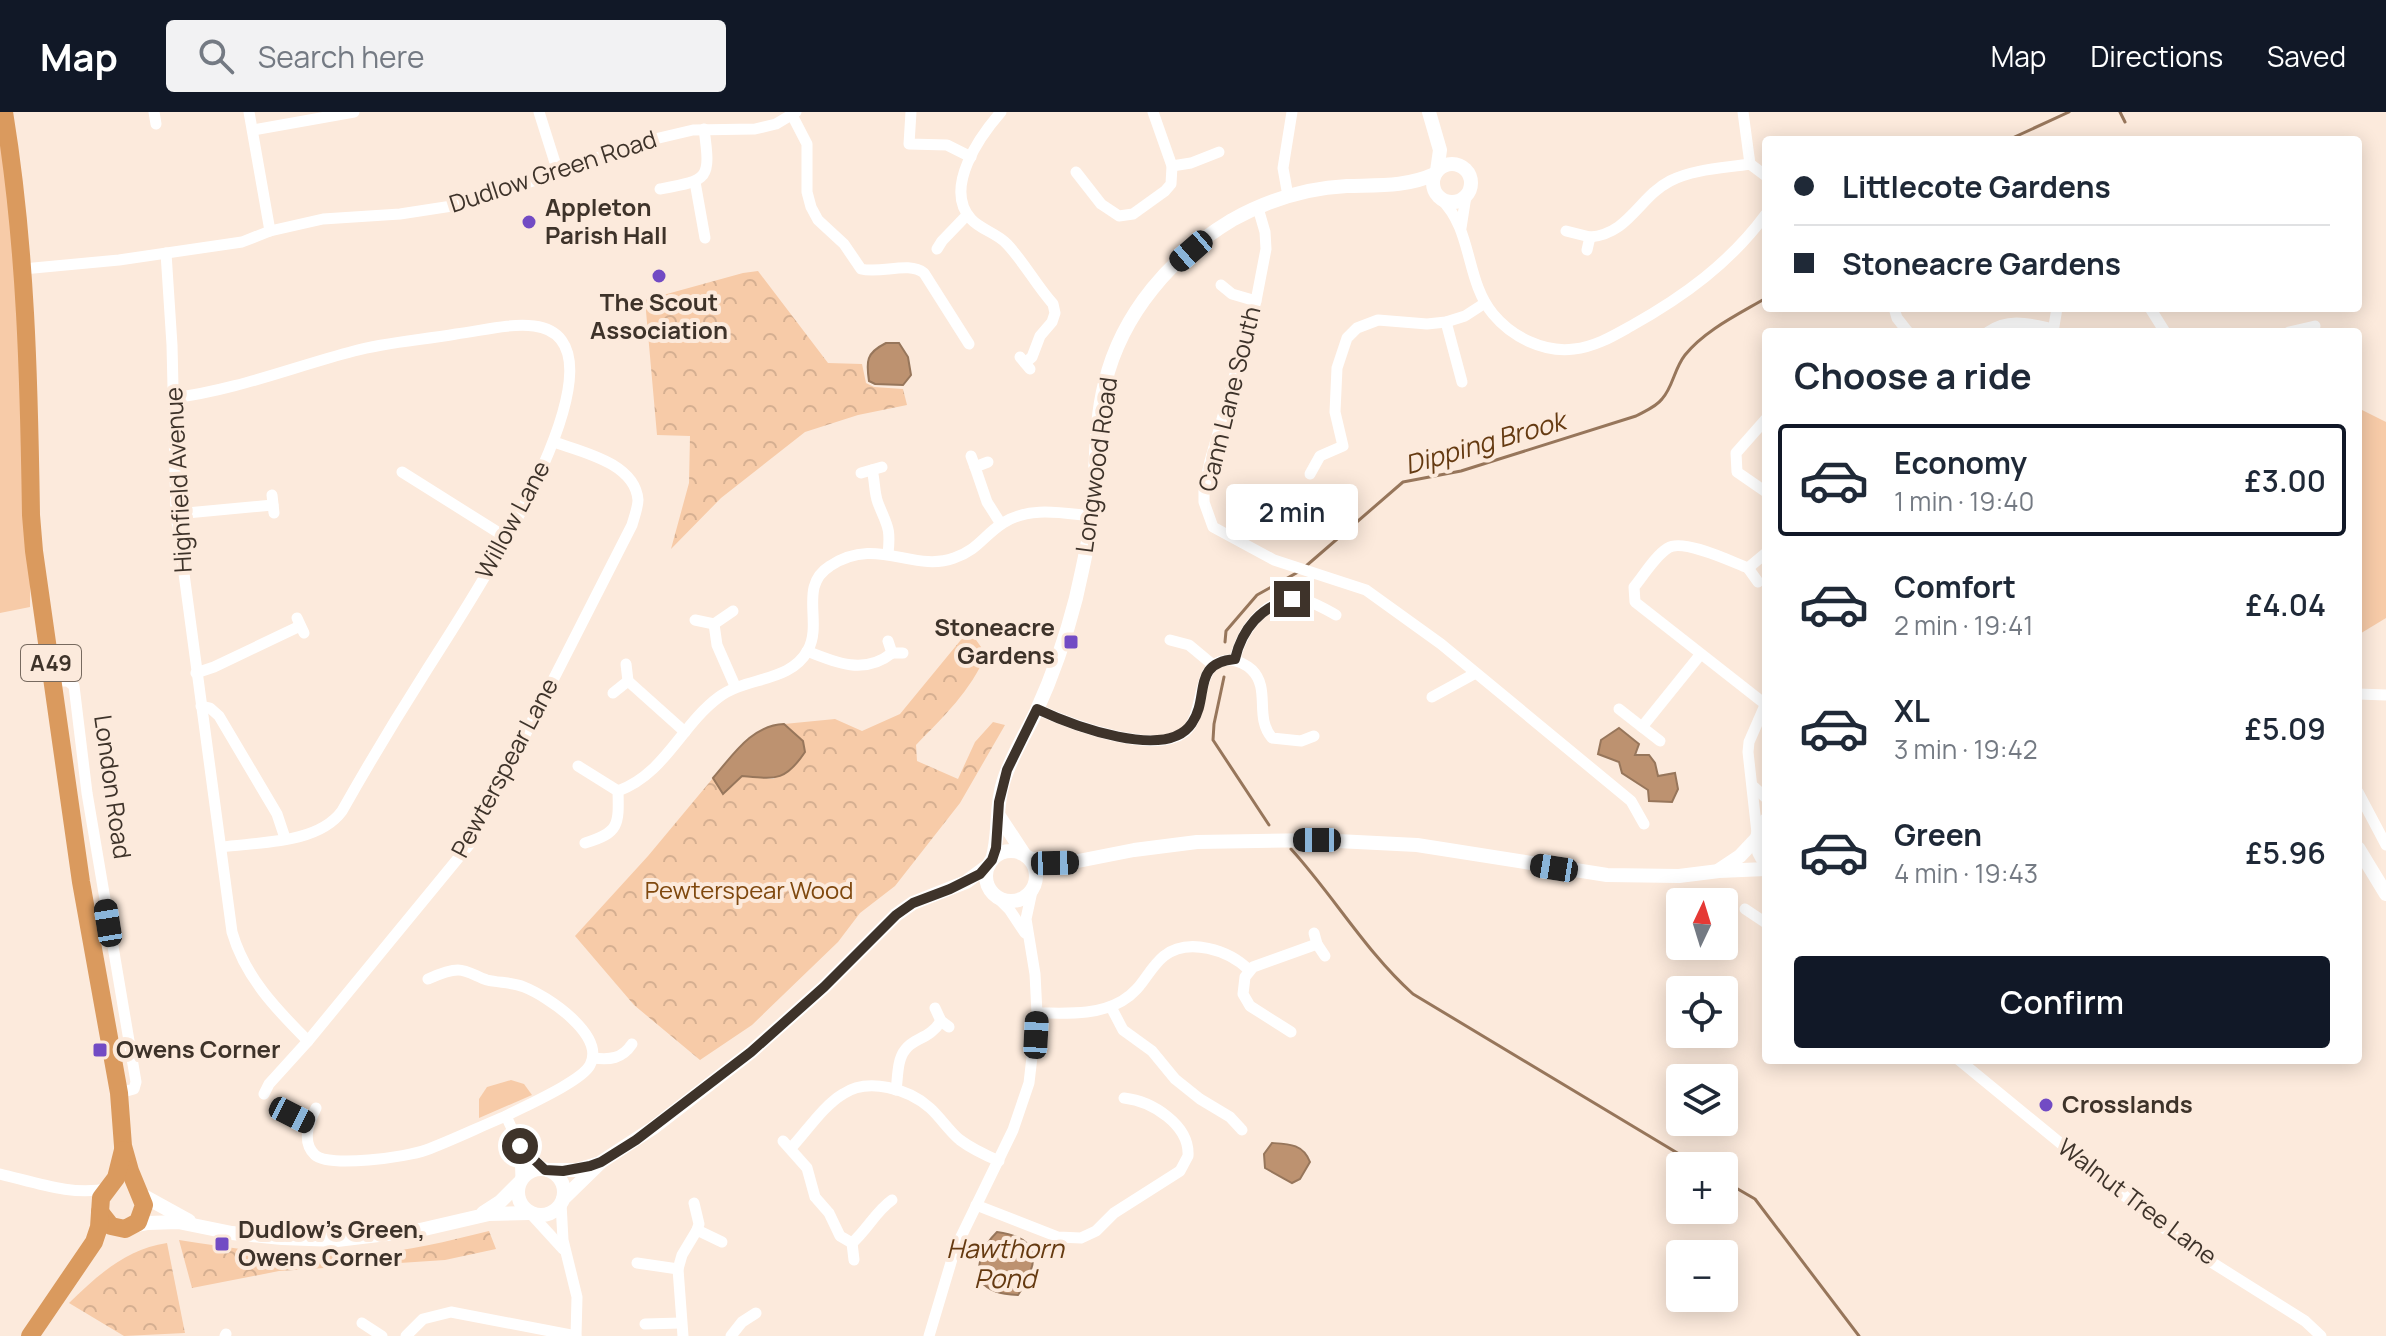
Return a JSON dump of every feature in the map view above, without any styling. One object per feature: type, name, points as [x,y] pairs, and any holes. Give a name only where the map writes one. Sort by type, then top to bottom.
[{"type":"highway","name":"London Road","points":[[4,112],[23,269],[31,515],[81,882],[119,1093],[123,1146],[119,1171],[109,1188]]},
{"type":"highway","name":"London Road","points":[[123,1146],[140,1193]]},
{"type":"highway","points":[[100,1211],[111,1226],[131,1227],[144,1211],[140,1193],[124,1184],[109,1188]]},
{"type":"highway","name":"A49","points":[[30,1336],[97,1235],[101,1198],[109,1188]]},
{"type":"highway","name":"A49","points":[[84,1258],[131,1227]]},
{"type":"street","points":[[249,112],[270,231]]},
{"type":"street","points":[[253,130],[354,112]]},
{"type":"street","points":[[539,112],[558,172]]},
{"type":"street","points":[[911,112],[909,148],[947,145],[971,157]]},
{"type":"street","points":[[1001,112],[971,157],[962,179],[962,191],[967,215],[1006,244],[1053,304],[1055,313],[1052,322],[1040,336],[1032,357],[1025,363]]},
{"type":"street","points":[[1076,172],[1107,211],[1126,217],[1165,191],[1171,184],[1172,166],[1153,112]]},
{"type":"street","points":[[1288,196],[1283,168],[1292,112]]},
{"type":"street","points":[[1429,112],[1440,150],[1434,189],[1461,228],[1471,269],[1485,303],[1506,327],[1535,344],[1568,350],[1587,347],[1645,318],[1704,279],[1736,251],[1762,219]]},
{"type":"street","points":[[1743,112],[1750,164],[1762,173]]},
{"type":"street","name":"Dudlow Green Road","points":[[23,269],[242,242],[270,231],[323,219],[400,214],[452,206],[642,142],[704,129],[755,129],[794,114]]},
{"type":"street","points":[[794,114],[807,144],[807,192],[811,207],[818,220],[844,244],[858,274],[918,268],[969,344]]},
{"type":"street","points":[[660,189],[695,182],[705,175],[709,162],[704,129]]},
{"type":"street","points":[[1437,133],[1471,184],[1461,228]]},
{"type":"street","points":[[1172,166],[1191,163],[1219,152]]},
{"type":"street","points":[[1436,172],[1453,164],[1463,168]]},
{"type":"street","points":[[1566,231],[1590,237],[1600,236],[1618,229],[1648,197],[1673,179],[1750,164]]},
{"type":"street","name":"Longwood Road","points":[[990,862],[1004,778],[1037,709],[1072,614],[1092,516],[1098,424],[1105,383],[1132,316],[1153,286],[1179,261],[1213,234],[1258,208],[1288,196],[1331,188],[1411,184],[1436,172]]},
{"type":"street","points":[[695,182],[705,238]]},
{"type":"street","name":"Longwood Road","points":[[1396,186],[1441,199]]},
{"type":"street","points":[[1441,199],[1457,202],[1466,196]]},
{"type":"street","name":"Cann Lane South","points":[[1258,208],[1267,241],[1256,301],[1210,461],[1204,502],[1213,527],[1274,560],[1366,590],[1441,644],[1631,801],[1644,824]]},
{"type":"street","points":[[937,249],[967,215]]},
{"type":"street","points":[[1587,250],[1590,237]]},
{"type":"street","name":"Highfield Avenue","points":[[166,253],[176,514],[232,932],[244,965],[281,1015],[308,1041]]},
{"type":"street","points":[[1221,285],[1232,294],[1256,301]]},
{"type":"street","points":[[1310,474],[1320,456],[1343,446],[1334,418],[1337,368],[1347,338],[1357,328],[1378,320],[1427,324],[1446,322],[1465,316],[1485,303]]},
{"type":"street","points":[[1446,322],[1463,385]]},
{"type":"street","points":[[1995,328],[2013,322],[2043,328]]},
{"type":"street","name":"Willow Lane","points":[[173,398],[260,380],[367,347],[512,326],[536,326],[558,337],[568,352],[570,379],[554,442],[525,507],[507,538],[342,811],[325,827],[285,838]]},
{"type":"street","points":[[2306,328],[2315,326]]},
{"type":"street","points":[[1762,424],[1736,453],[1737,472],[1762,489]]},
{"type":"street","name":"Pewterspear Lane","points":[[264,1094],[269,1084],[469,845],[632,525],[638,500],[629,476],[596,457],[554,442]]},
{"type":"street","points":[[988,462],[973,461],[987,502],[1001,524]]},
{"type":"street","points":[[872,470],[876,498],[887,520],[890,537],[888,554]]},
{"type":"street","points":[[402,472],[507,538]]},
{"type":"street","points":[[176,514],[273,504]]},
{"type":"street","points":[[618,791],[644,779],[704,709],[735,686],[782,674],[801,660],[813,632],[813,588],[819,575],[828,567],[859,553],[948,561],[970,553],[1001,524],[1037,511],[1092,516]]},
{"type":"street","points":[[1758,582],[1748,568],[1686,545],[1674,545],[1663,552],[1634,587],[1635,602],[1762,700]]},
{"type":"street","points":[[1748,568],[1762,556]]},
{"type":"street","points":[[1235,659],[1239,642],[1250,625],[1278,602],[1292,599],[1307,601],[1336,615]]},
{"type":"street","points":[[695,620],[714,624],[733,611]]},
{"type":"street","points":[[714,624],[717,645],[735,686]]},
{"type":"street","points":[[196,673],[300,626]]},
{"type":"street","points":[[1170,640],[1189,645],[1213,665]]},
{"type":"street","points":[[807,651],[856,666],[878,662],[894,649]]},
{"type":"street","points":[[1642,727],[1700,655]]},
{"type":"street","points":[[1037,709],[1078,725],[1144,741],[1161,742],[1175,738],[1193,723],[1200,708],[1205,676],[1213,665],[1235,659],[1252,670],[1263,687],[1261,714],[1264,729],[1272,738],[1301,741],[1314,736]]},
{"type":"street","points":[[626,664],[628,681],[685,732]]},
{"type":"street","points":[[1432,697],[1474,674]]},
{"type":"street","points":[[613,693],[628,681]]},
{"type":"street","points":[[2362,694],[2386,695]]},
{"type":"street","points":[[201,706],[210,708],[219,716],[277,814],[285,838],[222,847]]},
{"type":"street","points":[[1619,709],[1660,741]]},
{"type":"street","points":[[1762,713],[1748,747],[1754,787],[1757,848],[1762,856]]},
{"type":"street","points":[[578,766],[618,791]]},
{"type":"street","points":[[1754,787],[1762,794]]},
{"type":"street","points":[[585,843],[606,837],[613,830],[618,820],[618,791]]},
{"type":"street","points":[[2362,797],[2381,822],[2386,845]]},
{"type":"street","points":[[929,1336],[948,1270],[1013,1130],[1029,1083],[1037,1013],[1035,974],[1026,919],[1037,877],[1027,856],[999,816]]},
{"type":"street","points":[[1719,871],[1740,856],[1762,827]]},
{"type":"street","points":[[131,1227],[148,1223],[197,1224],[232,1233],[337,1240],[420,1230],[475,1217],[551,1213],[601,1162],[653,1128],[751,1052],[824,987],[896,915],[913,903],[973,878],[990,862],[1010,851],[1055,863],[1197,842],[1317,840],[1417,845],[1607,875],[1679,876],[1762,869]]},
{"type":"street","points":[[2362,855],[2386,894]]},
{"type":"street","points":[[990,862],[986,880],[995,895],[1015,916],[1027,937]]},
{"type":"street","points":[[950,889],[967,888],[1011,901],[1020,900],[1048,876],[1073,862]]},
{"type":"street","points":[[1745,909],[1762,920]]},
{"type":"street","points":[[1293,1033],[1269,1020],[1246,1000],[1243,986],[1249,970],[1316,938],[1325,956]]},
{"type":"street","points":[[1037,1013],[1083,1013],[1111,1007],[1139,989],[1161,960],[1178,949],[1216,950],[1235,958],[1249,970]]},
{"type":"street","points":[[316,1108],[308,1124],[309,1146],[320,1158],[375,1160],[425,1151],[506,1116],[580,1077],[589,1068],[593,1058],[585,1031],[533,991],[459,970],[433,973]]},
{"type":"street","points":[[1111,1007],[1123,1030],[1152,1051],[1175,1079],[1230,1117],[1242,1130]]},
{"type":"street","points":[[896,1090],[899,1063],[905,1050],[945,1024],[935,1008]]},
{"type":"street","points":[[593,1058],[618,1057],[632,1044]]},
{"type":"street","name":"Walnut Tree Lane","points":[[1964,1064],[2160,1225],[2200,1255],[2305,1321],[2321,1336]]},
{"type":"street","points":[[852,1243],[840,1236],[829,1213],[815,1197],[807,1168],[787,1145],[842,1094],[866,1087],[896,1090],[924,1103],[958,1138],[999,1161]]},
{"type":"street","points":[[976,1205],[1058,1237],[1081,1238],[1096,1231],[1114,1213],[1180,1171],[1188,1156],[1185,1135],[1161,1112],[1141,1102],[1123,1098]]},
{"type":"street","points":[[292,1115],[308,1124]]},
{"type":"street","points":[[406,1336],[423,1319],[451,1312],[576,1336],[577,1297],[565,1253],[560,1214],[561,1181],[520,1146],[506,1116]]},
{"type":"street","points":[[520,1146],[517,1195],[565,1253]]},
{"type":"street","points":[[475,1217],[500,1202],[532,1171],[577,1170],[601,1162]]},
{"type":"street","points":[[0,1174],[74,1190],[109,1188]]},
{"type":"street","points":[[74,1190],[100,1211]]},
{"type":"street","points":[[140,1193],[197,1224]]},
{"type":"street","points":[[852,1243],[871,1225],[877,1212],[894,1200]]},
{"type":"street","points":[[683,1336],[678,1269],[699,1224],[694,1203]]},
{"type":"street","points":[[697,1230],[722,1242]]},
{"type":"street","points":[[852,1243],[854,1260]]},
{"type":"street","points":[[637,1263],[678,1269]]},
{"type":"street","points":[[731,1336],[742,1322],[757,1312]]},
{"type":"street","points":[[641,1321],[681,1323]]},
{"type":"street","points":[[362,1323],[382,1336]]},
{"type":"green space","points":[[0,112],[4,112],[31,492],[30,607],[0,613]]},
{"type":"green space","points":[[758,271],[828,363],[862,364],[866,383],[874,387],[903,389],[907,405],[858,415],[805,432],[721,498],[671,549],[689,483],[690,436],[657,435],[645,300]]},
{"type":"green space","points":[[2362,410],[2386,422],[2386,618],[2362,633]]},
{"type":"green space","name":"Pewterspear Wood","points":[[969,630],[986,654],[964,692],[916,745],[917,761],[958,779],[975,742],[993,722],[1005,725],[960,803],[895,886],[860,913],[838,942],[752,1025],[700,1060],[634,1005],[575,936],[713,778],[723,793],[742,776],[774,779],[803,741],[784,724],[835,719],[862,731],[900,714]]},
{"type":"green space","points":[[511,1080],[524,1084],[532,1095],[479,1118],[479,1099],[487,1087]]},
{"type":"green space","points":[[489,1231],[496,1249],[445,1260],[279,1271],[192,1288],[179,1240],[270,1252],[362,1254],[411,1248]]},
{"type":"green space","points":[[167,1243],[185,1333],[124,1336],[69,1303],[102,1273],[126,1257]]},
{"type":"water","points":[[886,343],[899,343],[908,357],[911,375],[903,385],[869,381],[869,358],[874,350]]},
{"type":"water","points":[[784,724],[803,741],[805,752],[798,762],[785,774],[771,778],[742,776],[723,794],[713,778],[728,760],[753,735]]},
{"type":"water","points":[[1619,728],[1639,744],[1635,755],[1649,755],[1658,776],[1675,773],[1678,789],[1672,802],[1649,801],[1648,790],[1622,773],[1619,762],[1598,754],[1601,740]]},
{"type":"water","points":[[1272,1143],[1295,1146],[1304,1152],[1310,1162],[1300,1179],[1292,1183],[1265,1168],[1264,1154]]},
{"type":"water","name":"Hawthorn Pond","points":[[997,1232],[1022,1240],[1033,1253],[1030,1272],[1018,1295],[996,1292],[978,1279],[982,1253]]},
{"type":"waterway","name":"Dipping Brook","points":[[2017,136],[2069,112]]},
{"type":"waterway","points":[[2120,112],[2125,122]]},
{"type":"waterway","name":"Dipping Brook","points":[[1306,566],[1403,482],[1461,471],[1650,409],[1666,394],[1681,360],[1693,346],[1723,323],[1762,300]]},
{"type":"waterway","name":"Dipping Brook","points":[[1225,642],[1226,631],[1257,595],[1300,571]]},
{"type":"waterway","name":"Dipping Brook","points":[[1224,677],[1213,740],[1269,825]]},
{"type":"waterway","name":"Dipping Brook","points":[[1291,849],[1380,960],[1413,994],[1676,1152]]},
{"type":"waterway","name":"Dipping Brook","points":[[1738,1189],[1755,1199],[1859,1336]]},
{"type":"place","name":"Appleton Parish Hall","points":[[529,222]]},
{"type":"place","name":"The Scout Association","points":[[659,276]]},
{"type":"place","name":"Stoneacre Gardens","points":[[1071,642]]},
{"type":"place","name":"Owens Corner","points":[[100,1050]]},
{"type":"place","name":"Crosslands","points":[[2046,1105]]},
{"type":"place","name":"Dudlow's Green, Owens Corner","points":[[222,1244]]},
{"type":"route","points":[[520,1146],[530,1159],[545,1170],[577,1170],[601,1162],[653,1128],[767,1038],[824,987],[896,915],[929,895],[966,882],[989,865],[996,848],[1001,787],[1037,709],[1064,721],[1144,741],[1161,742],[1175,738],[1193,723],[1200,708],[1205,676],[1213,665],[1235,659],[1239,642],[1250,625],[1278,602],[1292,599]]}]
